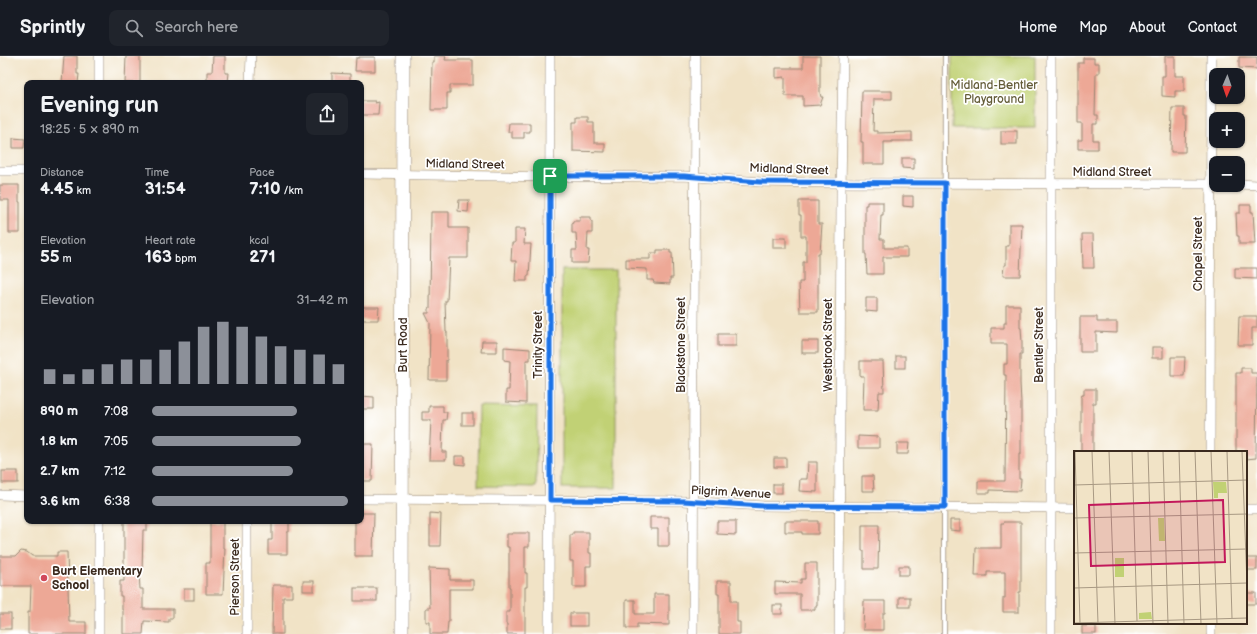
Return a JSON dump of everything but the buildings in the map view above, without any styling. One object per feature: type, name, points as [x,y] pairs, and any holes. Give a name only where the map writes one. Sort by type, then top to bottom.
[{"type":"street","points":[[99,56],[99,80]]},
{"type":"street","points":[[250,80],[251,56]]},
{"type":"street","name":"Burt Road","points":[[402,634],[404,56]]},
{"type":"street","name":"Trinity Street","points":[[550,56],[550,634]]},
{"type":"street","name":"Blackstone Street","points":[[693,634],[695,56]]},
{"type":"street","name":"Westbrook Street","points":[[839,634],[843,56]]},
{"type":"street","name":"Bentler Street","points":[[1051,56],[1051,634]]},
{"type":"street","name":"Chapel Street","points":[[1211,56],[1213,156]]},
{"type":"street","points":[[0,171],[24,171]]},
{"type":"street","name":"Midland Street","points":[[364,174],[694,177],[760,182],[841,183],[1209,184]]},
{"type":"street","points":[[1245,184],[1257,184]]},
{"type":"street","name":"Chapel Street","points":[[1210,451],[1213,192]]},
{"type":"street","points":[[0,495],[24,496]]},
{"type":"street","name":"Pilgrim Avenue","points":[[364,499],[693,502],[763,506],[1074,508]]},
{"type":"street","points":[[99,524],[99,634]]},
{"type":"street","name":"Pierson Street","points":[[247,524],[247,634]]},
{"type":"lane","points":[[944,634],[945,56]]},
{"type":"green space","name":"Midland-Bentler Playground","points":[[952,56],[1035,56],[1035,128],[952,128]]},
{"type":"green space","points":[[562,270],[616,270],[616,488],[562,488]]},
{"type":"green space","points":[[479,406],[537,407],[536,487],[478,486]]},
{"type":"place","name":"Burt Elementary School","points":[[44,578]]},
{"type":"route","points":[[550,176],[684,176],[760,182],[945,183],[945,507],[763,506],[683,501],[550,500],[550,176]]}]
